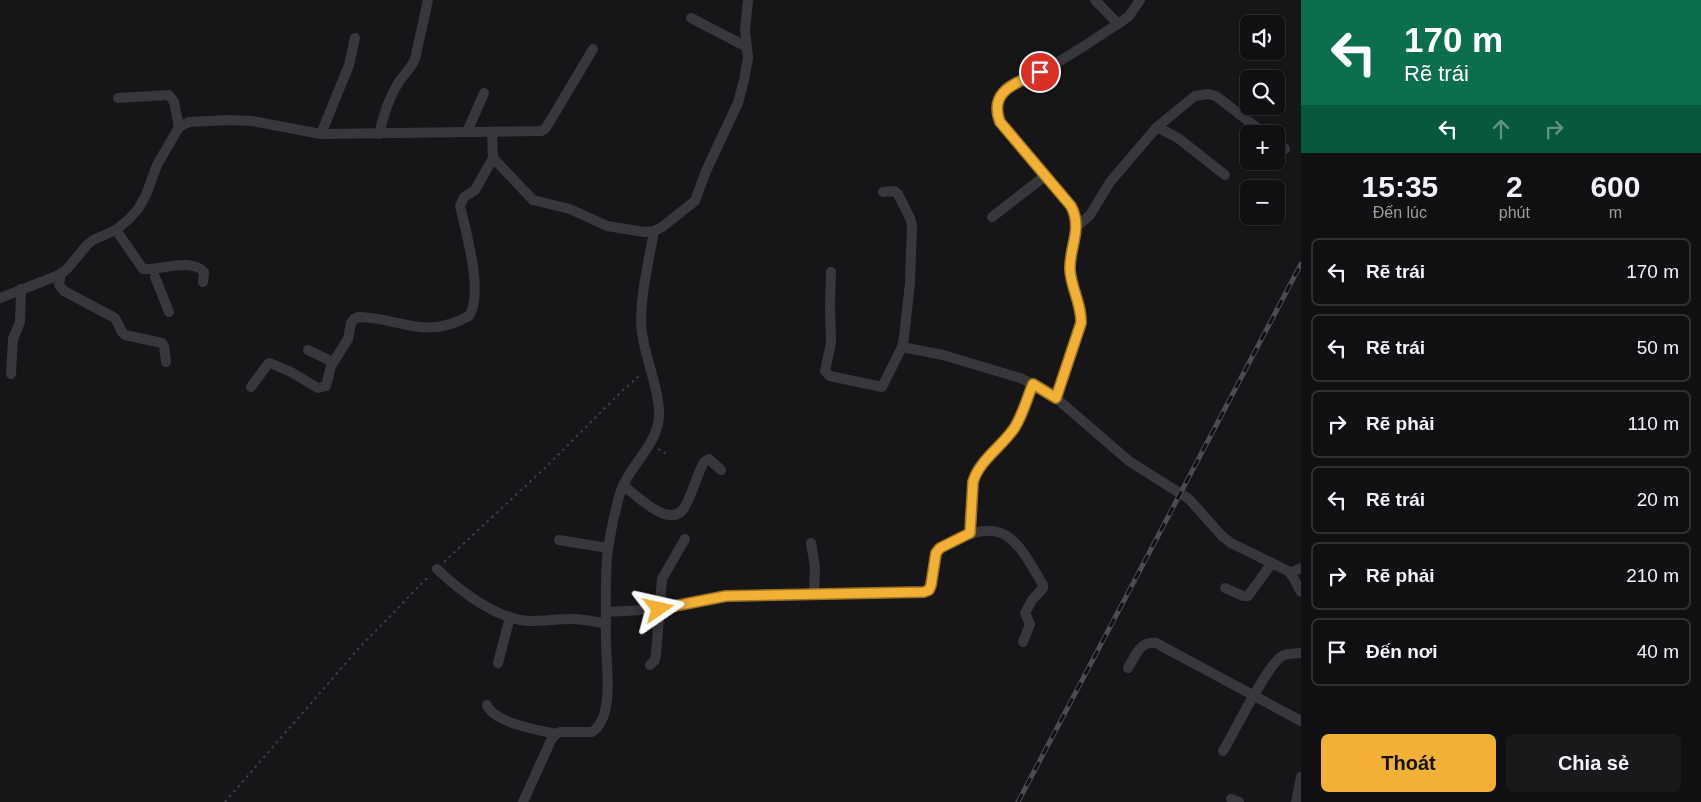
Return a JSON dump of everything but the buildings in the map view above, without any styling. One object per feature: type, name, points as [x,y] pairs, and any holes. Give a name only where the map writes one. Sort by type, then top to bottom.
[{"type":"street","points":[[379,134],[384,113],[394,90],[413,65],[428,0]]},
{"type":"street","points":[[493,158],[533,200],[570,209],[607,226],[644,232],[662,228],[696,201],[706,170],[742,92],[748,58],[745,30],[748,0]]},
{"type":"street","points":[[1095,0],[1118,24]]},
{"type":"street","points":[[1056,398],[1081,323],[1082,314],[1070,272],[1077,225],[1075,215],[1071,206],[1000,122],[996,112],[997,103],[1008,87],[1051,66],[1130,16],[1140,0]]},
{"type":"street","points":[[690,18],[747,47]]},
{"type":"street","points":[[321,134],[348,64],[355,38]]},
{"type":"street","points":[[0,298],[61,273],[93,240],[116,230],[129,219],[138,209],[146,195],[157,165],[180,127],[190,122],[229,120],[256,122],[321,134],[541,131],[545,129],[593,49]]},
{"type":"street","points":[[467,132],[484,93]]},
{"type":"street","points":[[1077,225],[1090,215],[1110,182],[1157,127],[1195,96],[1208,94],[1216,96],[1254,125]]},
{"type":"street","points":[[118,98],[169,95],[174,102],[180,127]]},
{"type":"street","points":[[1157,127],[1178,138],[1225,175]]},
{"type":"street","points":[[250,387],[268,364],[273,364],[315,387],[322,388],[327,382],[333,362],[348,339],[351,323],[358,317],[427,329],[459,321],[469,316],[474,304],[473,264],[460,206],[464,198],[475,190],[493,158],[492,132]]},
{"type":"street","points":[[992,217],[1045,176]]},
{"type":"street","points":[[831,272],[831,334],[825,371],[827,375],[882,387],[902,347],[910,283],[912,226],[898,194],[894,191],[883,192]]},
{"type":"street","points":[[116,230],[140,267],[154,273],[176,265],[196,266],[204,272],[203,282]]},
{"type":"street","points":[[487,705],[492,714],[506,720],[556,734],[560,732],[592,732],[600,724],[608,699],[606,612],[608,548],[619,495],[623,485],[652,439],[659,417],[640,318],[654,231]]},
{"type":"street","points":[[61,273],[59,285],[64,291],[115,318],[125,335],[162,343],[166,362]]},
{"type":"street","points":[[154,273],[169,312]]},
{"type":"street","points":[[11,374],[14,339],[20,322],[21,289]]},
{"type":"street","points":[[902,347],[943,355],[1020,378],[1056,398],[1129,461],[1189,499],[1231,544],[1290,573],[1301,592]]},
{"type":"street","points":[[308,350],[333,362]]},
{"type":"street","points":[[970,533],[975,474],[1015,427],[1033,384]]},
{"type":"street","points":[[623,485],[661,513],[669,516],[683,510],[704,462],[713,461],[721,470]]},
{"type":"street","points":[[606,612],[659,609],[726,596],[924,592],[929,590],[931,585],[936,553],[940,548],[970,533],[991,531],[1010,538],[1018,544],[1043,585],[1041,592],[1032,600],[1026,613],[1030,624],[1023,642]]},
{"type":"street","points":[[650,665],[655,660],[656,654],[662,579],[685,539]]},
{"type":"street","points":[[559,540],[608,548]]},
{"type":"street","points":[[811,543],[814,558],[814,594]]},
{"type":"street","points":[[1225,588],[1243,596],[1248,596],[1272,563]]},
{"type":"street","points":[[1290,573],[1301,568]]},
{"type":"street","points":[[437,569],[458,589],[475,600],[510,616],[528,620],[573,619],[606,624]]},
{"type":"street","points":[[498,663],[510,616]]},
{"type":"street","points":[[1128,668],[1143,645],[1149,641],[1156,642],[1301,721]]},
{"type":"street","points":[[1223,751],[1254,695],[1282,656],[1301,653]]},
{"type":"street","points":[[523,802],[556,734]]},
{"type":"street","points":[[1296,802],[1301,777]]},
{"type":"path","points":[[225,802],[359,648],[437,569],[547,466],[636,378],[644,373],[651,374]]},
{"type":"railway","points":[[1018,802],[1301,264]]},
{"type":"route","points":[[659,609],[726,596],[924,592],[929,590],[931,585],[936,553],[940,548],[970,533],[975,474],[1015,427],[1033,384],[1056,398],[1081,323],[1082,314],[1070,272],[1077,225],[1075,215],[1071,206],[1000,122],[996,112],[997,103],[1008,87],[1040,72]]}]
